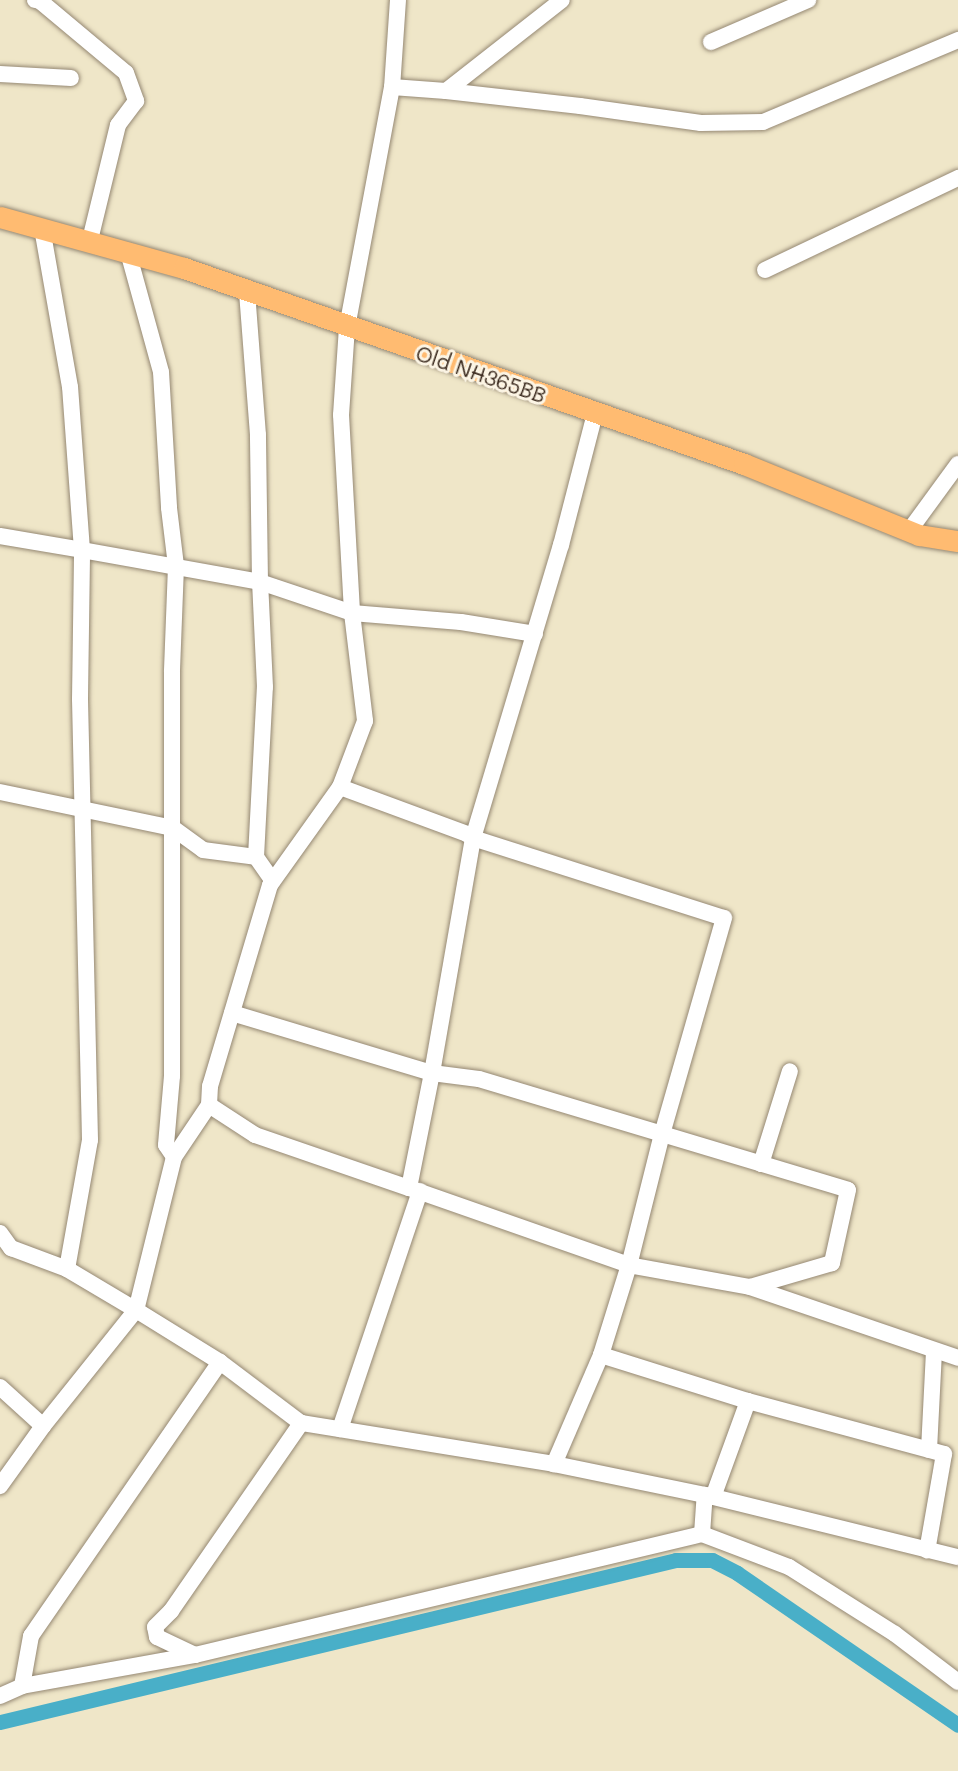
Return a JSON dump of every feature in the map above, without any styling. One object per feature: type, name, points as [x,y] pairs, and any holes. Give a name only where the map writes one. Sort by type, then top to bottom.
[{"type":"main road","name":"Old NH365BB","points":[[0,217],[89,244],[184,268],[595,414],[744,464],[919,535],[958,541]]},
{"type":"street","points":[[35,0],[40,1],[126,73],[136,101],[118,126],[89,244]]},
{"type":"street","points":[[0,1486],[43,1426],[136,1310],[174,1157],[209,1105],[210,1086],[273,881],[340,787],[364,721],[352,613],[341,415],[347,327],[392,87],[398,6],[413,0]]},
{"type":"street","points":[[446,91],[562,0]]},
{"type":"street","points":[[711,42],[808,0]]},
{"type":"street","points":[[392,87],[580,106],[701,123],[763,122],[958,40]]},
{"type":"street","points":[[0,74],[71,78]]},
{"type":"street","points":[[765,270],[958,178]]},
{"type":"street","points":[[42,228],[70,387],[82,550],[82,810],[90,1140],[67,1269]]},
{"type":"street","points":[[128,252],[161,372],[169,508],[176,566],[172,672],[172,1076],[166,1145],[174,1157]]},
{"type":"street","points":[[247,292],[258,435],[260,582],[265,687],[256,857],[273,881]]},
{"type":"street","points":[[340,1429],[414,1189],[473,838],[535,634],[595,414]]},
{"type":"street","points":[[909,531],[958,464]]},
{"type":"street","points":[[0,536],[260,582],[352,613],[461,622],[535,634]]},
{"type":"street","points":[[340,787],[473,838],[724,918],[662,1134],[629,1265],[601,1355],[554,1464]]},
{"type":"street","points":[[0,792],[173,828],[203,850],[256,857]]},
{"type":"street","points":[[232,1013],[432,1073],[479,1079],[848,1190],[832,1263],[750,1287]]},
{"type":"street","points":[[761,1164],[790,1071]]},
{"type":"street","points":[[209,1105],[255,1135],[629,1265],[750,1287],[934,1352],[958,1358]]},
{"type":"street","points":[[0,1233],[11,1248],[67,1269],[220,1362],[301,1423],[554,1464],[709,1496],[958,1557]]},
{"type":"street","points":[[927,1551],[943,1454],[934,1352]]},
{"type":"street","points":[[601,1355],[748,1401],[943,1454]]},
{"type":"street","points":[[22,1686],[31,1636],[220,1362]]},
{"type":"street","points":[[0,1387],[43,1426]]},
{"type":"street","points":[[702,1534],[709,1496],[748,1401]]},
{"type":"street","points":[[195,1655],[157,1637],[155,1627],[171,1611],[301,1423]]},
{"type":"street","points":[[0,1696],[22,1686],[195,1655],[702,1534],[789,1567],[895,1634],[958,1682]]},
{"type":"waterway","points":[[0,1722],[676,1560],[712,1560],[737,1573],[958,1725]]}]
